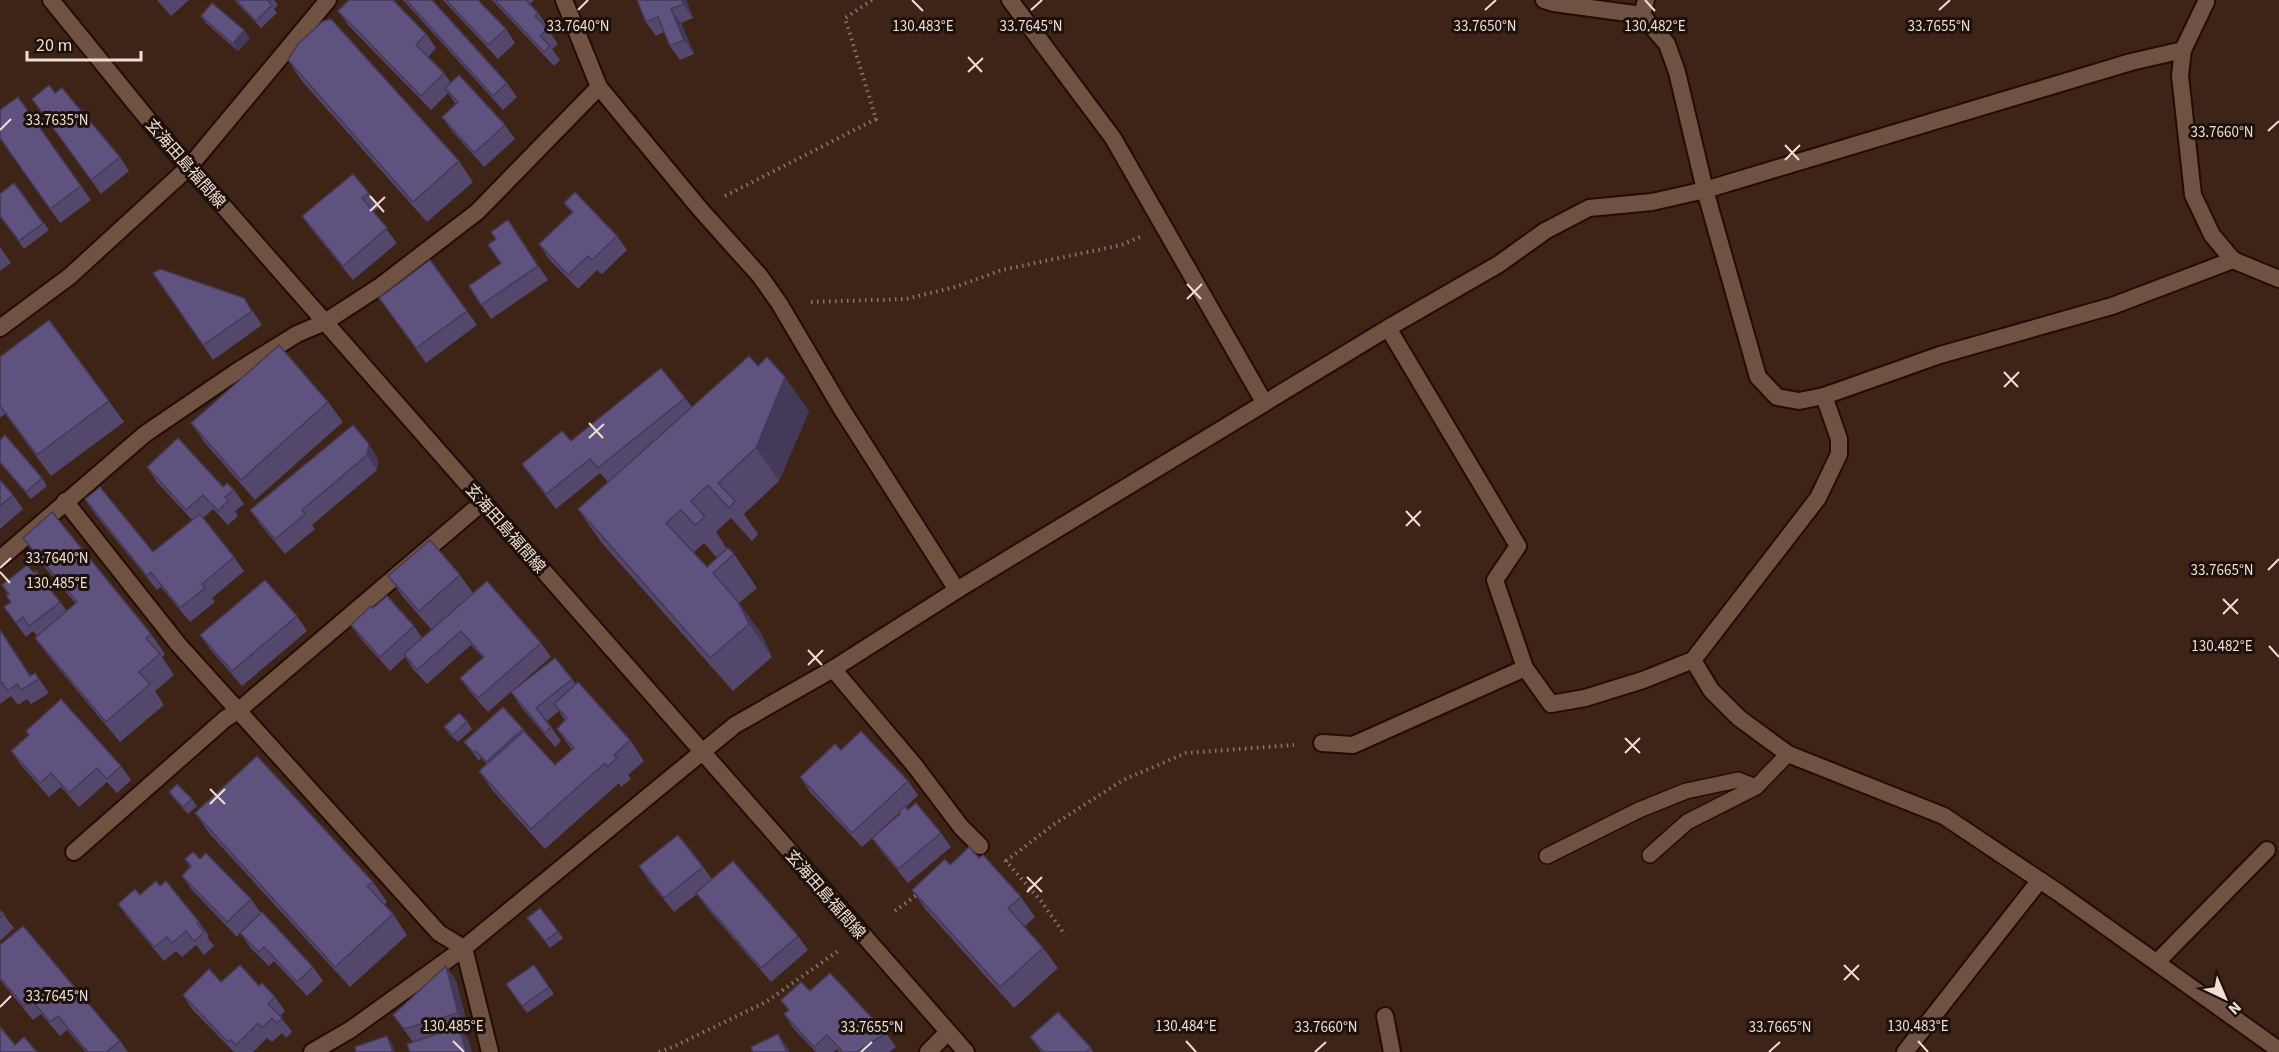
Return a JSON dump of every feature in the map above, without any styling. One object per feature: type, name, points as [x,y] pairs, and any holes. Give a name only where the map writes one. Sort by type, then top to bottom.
[{"type":"street","name":"玄海田島福間線","points":[[51,0],[189,167],[966,1052]]},
{"type":"street","points":[[0,328],[70,276],[189,167],[328,0]]},
{"type":"street","points":[[564,0],[598,87],[700,209],[760,276],[957,590]]},
{"type":"street","points":[[1010,0],[1113,138],[1264,402]]},
{"type":"street","points":[[1544,0],[1554,3],[1644,8],[1667,44],[1677,72],[1705,190],[1758,377],[1777,397],[1799,401],[1824,396],[1940,355],[2112,306],[2233,260]]},
{"type":"street","points":[[2207,1],[2183,50],[2180,75],[2193,195],[2212,235],[2233,260],[2279,279]]},
{"type":"street","points":[[312,1052],[350,1030],[464,948],[735,725],[833,669],[957,590],[1264,402],[1499,264],[1545,231],[1588,208],[1652,202],[1705,190],[2131,62],[2183,50]]},
{"type":"street","points":[[0,559],[64,501],[145,434],[276,347],[297,334],[325,322],[379,287],[477,212],[598,87]]},
{"type":"street","points":[[1388,328],[1518,546],[1495,580],[1525,668],[1551,704],[1585,698],[1643,680],[1693,660],[1818,498],[1839,454],[1839,439],[1824,396]]},
{"type":"street","points":[[64,501],[178,644],[440,933],[464,948],[490,1052]]},
{"type":"street","points":[[74,852],[225,719],[239,710],[483,502]]},
{"type":"street","points":[[1693,660],[1711,690],[1739,718],[1788,754],[1944,816],[2040,880],[2279,1050]]},
{"type":"street","points":[[1322,743],[1353,746],[1525,668]]},
{"type":"street","points":[[833,669],[915,766],[961,827],[980,846]]},
{"type":"street","points":[[2157,962],[2267,850]]},
{"type":"street","points":[[1905,1052],[2040,880]]},
{"type":"street","points":[[1385,1016],[1392,1052]]},
{"type":"street","points":[[928,1052],[948,1032]]},
{"type":"lane","points":[[1650,855],[1687,822],[1756,787],[1788,754]]},
{"type":"lane","points":[[1547,856],[1639,810],[1686,791],[1738,780],[1756,787]]},
{"type":"path","points":[[700,209],[876,119],[845,18],[872,0]]},
{"type":"path","points":[[779,303],[906,298],[956,287],[1002,270],[1121,245],[1163,228]]},
{"type":"path","points":[[1006,861],[1053,825],[1123,780],[1186,753],[1322,743]]},
{"type":"path","points":[[980,846],[1006,861],[1041,901],[1065,935]]},
{"type":"path","points":[[895,911],[923,890]]},
{"type":"path","points":[[659,1052],[766,1002],[838,951]]},
{"type":"building","points":[[236,0],[271,0],[269,2],[272,5],[256,21]]},
{"type":"building","points":[[349,0],[393,0],[426,34],[416,45],[444,73],[421,96],[338,11]]},
{"type":"building","points":[[406,0],[432,0],[507,83],[493,96]]},
{"type":"building","points":[[446,0],[478,0],[506,29],[488,45]]},
{"type":"building","points":[[495,0],[526,0],[538,13],[535,16],[548,29],[540,36],[550,46],[544,52]]},
{"type":"building","points":[[637,0],[682,0],[683,4],[671,9],[684,40],[670,46],[658,17],[646,22]]},
{"type":"building","points":[[212,3],[244,30],[233,44],[201,16]]},
{"type":"building","points":[[331,19],[459,161],[413,202],[288,60],[298,44],[323,21]]},
{"type":"building","points":[[459,75],[505,125],[474,153],[442,117],[458,102],[445,88]]},
{"type":"building","points":[[49,85],[55,93],[62,88],[120,157],[91,180],[32,99]]},
{"type":"building","points":[[18,97],[81,186],[50,209],[0,138],[0,110]]},
{"type":"building","points":[[353,174],[369,193],[362,198],[387,228],[343,266],[302,216]]},
{"type":"building","points":[[14,183],[43,223],[19,241],[0,216],[0,194]]},
{"type":"building","points":[[575,192],[617,236],[592,260],[588,256],[568,275],[539,244],[573,212],[564,203]]},
{"type":"building","points":[[508,220],[538,266],[481,305],[469,286],[501,263],[488,245],[496,239],[491,232]]},
{"type":"building","points":[[430,260],[467,311],[416,348],[379,298]]},
{"type":"building","points":[[160,269],[244,298],[252,311],[203,345],[153,273]]},
{"type":"building","points":[[49,320],[109,401],[37,455],[0,406],[0,357]]},
{"type":"building","points":[[279,345],[328,402],[241,480],[191,423]]},
{"type":"building","points":[[749,356],[758,366],[767,357],[785,377],[756,448],[718,483],[735,501],[729,508],[708,485],[691,501],[705,517],[695,525],[681,510],[666,523],[707,567],[728,548],[734,554],[713,573],[738,602],[749,624],[710,658],[578,509]]},
{"type":"building","points":[[661,368],[685,398],[598,468],[590,459],[546,494],[522,464],[562,431],[571,441]]},
{"type":"building","points":[[353,425],[369,444],[367,455],[302,510],[305,514],[275,539],[250,510]]},
{"type":"building","points":[[5,435],[42,478],[26,492],[0,462],[0,440]]},
{"type":"building","points":[[178,438],[223,487],[227,483],[234,490],[225,497],[228,501],[218,511],[203,495],[186,510],[147,467]]},
{"type":"building","points":[[0,480],[13,495],[0,506]]},
{"type":"building","points":[[100,487],[153,552],[200,514],[234,557],[202,584],[205,588],[180,608],[151,572],[147,576],[85,499]]},
{"type":"building","points":[[52,512],[151,634],[146,638],[160,654],[139,672],[150,684],[106,722],[35,638],[77,602],[23,538]]},
{"type":"building","points":[[430,540],[460,575],[419,611],[388,576]]},
{"type":"building","points":[[27,565],[34,573],[36,571],[60,602],[29,626],[23,617],[16,623],[4,607],[11,602],[6,595],[9,594],[2,585]]},
{"type":"building","points":[[265,580],[297,616],[232,671],[200,635]]},
{"type":"building","points":[[487,581],[541,643],[478,698],[460,678],[484,657],[461,631],[417,670],[404,654]]},
{"type":"building","points":[[387,596],[414,626],[380,657],[351,625],[371,606],[373,608]]},
{"type":"building","points":[[0,630],[30,676],[35,673],[39,679],[21,690],[17,684],[8,691],[2,682],[0,683]]},
{"type":"building","points":[[555,658],[572,679],[536,708],[551,727],[545,733],[511,692]]},
{"type":"building","points":[[578,682],[630,740],[614,755],[617,758],[607,767],[605,763],[531,829],[479,771],[524,731],[555,765],[574,748],[557,729],[567,718],[554,704]]},
{"type":"building","points":[[61,699],[121,766],[107,779],[97,768],[69,793],[51,773],[40,783],[11,751],[29,735],[26,731]]},
{"type":"building","points":[[503,707],[523,729],[486,762],[464,742]]},
{"type":"building","points":[[459,713],[467,721],[453,735],[444,727]]},
{"type":"building","points":[[861,731],[908,781],[852,833],[800,777],[835,744],[841,750]]},
{"type":"building","points":[[257,756],[373,882],[367,886],[393,914],[335,967],[195,813]]},
{"type":"building","points":[[177,784],[192,799],[183,807],[169,792]]},
{"type":"building","points":[[916,803],[941,833],[898,869],[872,838],[900,814],[899,812],[905,806],[908,810]]},
{"type":"building","points":[[678,835],[703,867],[664,898],[639,866]]},
{"type":"building","points":[[969,847],[979,858],[983,855],[1021,897],[1008,908],[1043,948],[1000,987],[912,890],[945,859],[950,865]]},
{"type":"building","points":[[193,852],[200,859],[206,853],[251,899],[227,922],[182,876],[191,866],[185,859]]},
{"type":"building","points":[[733,861],[798,936],[761,968],[696,893]]},
{"type":"building","points":[[156,881],[160,886],[166,881],[199,922],[197,923],[204,932],[194,941],[186,931],[172,943],[167,937],[154,947],[118,904],[135,889],[140,895]]},
{"type":"building","points":[[540,908],[558,931],[545,941],[527,918]]},
{"type":"building","points":[[262,912],[313,967],[297,982],[264,947],[259,952],[240,933]]},
{"type":"building","points":[[23,926],[120,1041],[106,1052],[88,1052],[58,1016],[50,1022],[31,999],[24,1006],[0,978],[0,945]]},
{"type":"building","points":[[240,965],[259,986],[262,983],[275,997],[268,1004],[282,1018],[277,1023],[272,1018],[262,1028],[258,1023],[236,1045],[231,1040],[228,1042],[183,995],[209,969],[221,982]]},
{"type":"building","points":[[534,965],[549,987],[522,1006],[506,984]]},
{"type":"building","points":[[446,966],[458,1013],[404,1029],[393,1015]]},
{"type":"building","points":[[830,973],[886,1033],[857,1052],[843,1052],[827,1035],[814,1047],[784,1014],[789,1010],[781,1000],[801,982],[810,991]]},
{"type":"building","points":[[1058,1012],[1091,1048],[1086,1052],[1044,1052],[1030,1037]]},
{"type":"building","points":[[0,1027],[15,1045],[24,1037],[37,1052],[0,1052]]},
{"type":"building","points":[[459,1027],[466,1052],[410,1052],[407,1044]]},
{"type":"building","points":[[778,1034],[787,1052],[753,1052],[751,1047]]},
{"type":"building","points":[[387,1036],[393,1052],[356,1052],[355,1047]]}]
